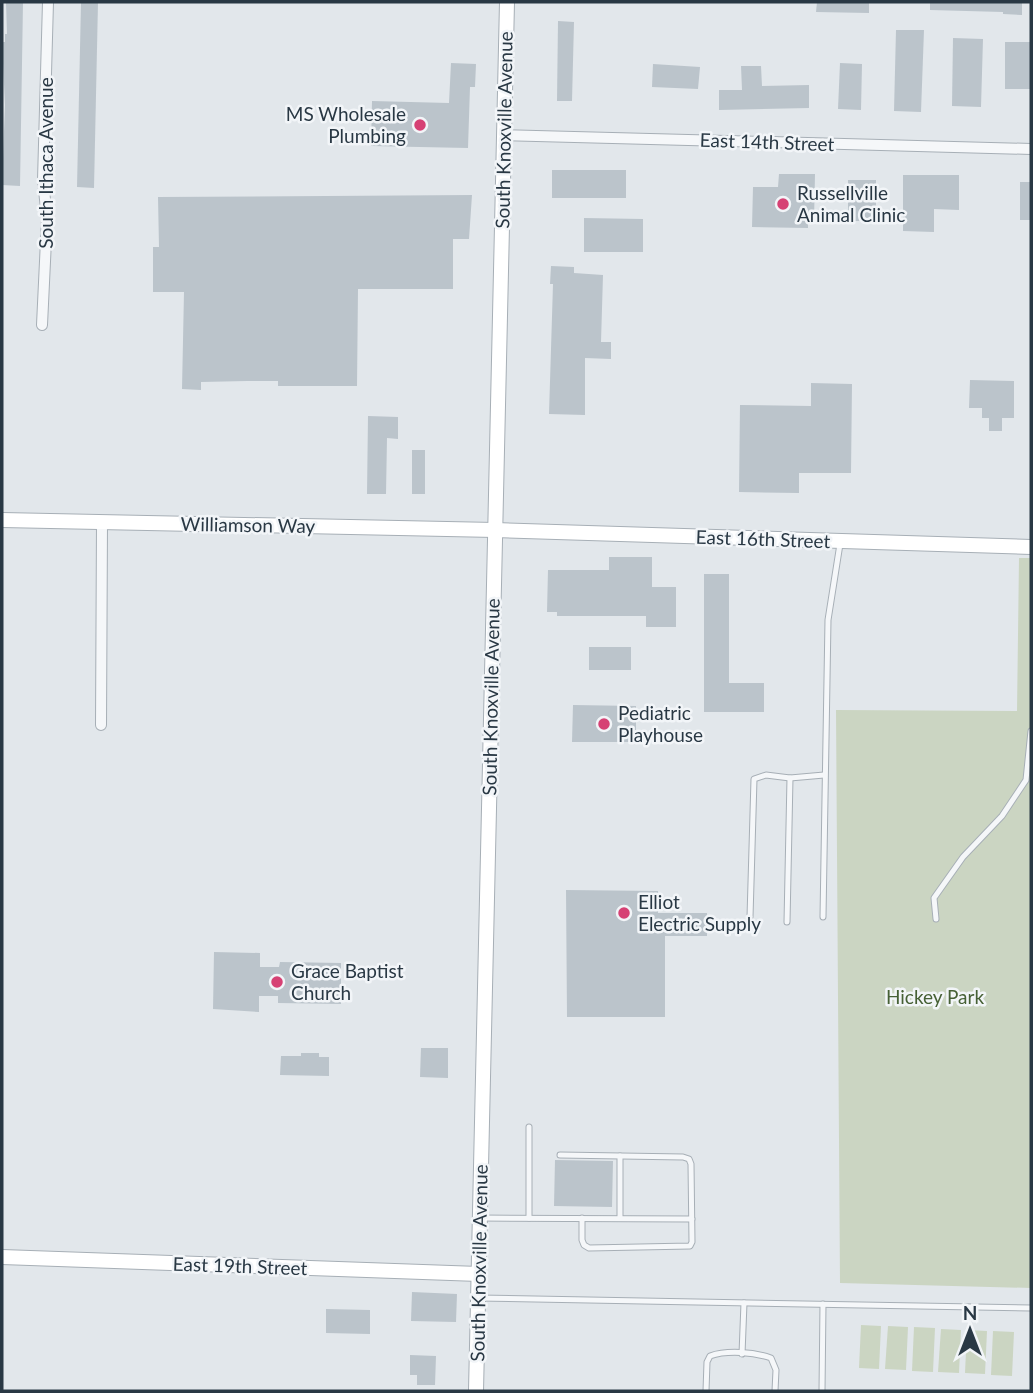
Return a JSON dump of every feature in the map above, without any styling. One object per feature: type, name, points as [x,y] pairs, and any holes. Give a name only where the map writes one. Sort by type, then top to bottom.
[{"type":"street","name":"South Ithaca Avenue","points":[[42,325],[47,219],[43,180],[48,2]]},
{"type":"street","name":"South Knoxville Avenue","points":[[476,1391],[507,2]]},
{"type":"street","name":"East 14th Street","points":[[503,135],[1031,149]]},
{"type":"street","name":"Williamson Way","points":[[2,520],[495,530]]},
{"type":"street","points":[[101,725],[102,523]]},
{"type":"street","name":"East 16th Street","points":[[495,530],[1031,547]]},
{"type":"street","name":"East 19th Street","points":[[2,1257],[479,1274]]},
{"type":"lane","points":[[823,917],[828,620],[841,541]]},
{"type":"lane","points":[[936,919],[934,898],[963,857],[1002,816],[1026,779],[1031,731]]},
{"type":"lane","points":[[750,917],[754,779],[766,775],[790,778],[824,775]]},
{"type":"lane","points":[[787,922],[790,778]]},
{"type":"lane","points":[[529,1127],[529,1217]]},
{"type":"lane","points":[[560,1155],[689,1159],[691,1164],[690,1246],[589,1248],[582,1240],[582,1217]]},
{"type":"lane","points":[[620,1156],[620,1218]]},
{"type":"lane","points":[[480,1217],[692,1219]]},
{"type":"lane","points":[[478,1298],[1031,1308]]},
{"type":"lane","points":[[741,1354],[744,1303]]},
{"type":"lane","points":[[822,1391],[823,1304]]},
{"type":"lane","points":[[706,1391],[707,1362],[710,1356],[719,1353],[762,1355],[771,1358],[776,1370],[775,1391]]},
{"type":"green space","name":"Hickey Park","points":[[1019,558],[1031,558],[1031,1288],[840,1283],[836,710],[1017,711]]},
{"type":"green space","points":[[861,1325],[881,1326],[879,1369],[859,1368]]},
{"type":"green space","points":[[888,1326],[908,1327],[906,1370],[885,1369]]},
{"type":"green space","points":[[914,1327],[935,1328],[933,1372],[912,1371]]},
{"type":"green space","points":[[941,1329],[961,1330],[959,1373],[938,1372]]},
{"type":"green space","points":[[967,1330],[987,1331],[985,1374],[965,1373]]},
{"type":"green space","points":[[993,1331],[1014,1332],[1012,1376],[991,1375]]},
{"type":"building","points":[[6,2],[23,2],[20,186],[2,185],[5,105],[2,42],[5,42],[7,34]]},
{"type":"building","points":[[81,2],[98,2],[94,188],[77,187]]},
{"type":"building","points":[[817,2],[869,2],[869,13],[816,12]]},
{"type":"building","points":[[930,2],[1022,2],[1022,15],[930,10]]},
{"type":"building","points":[[558,21],[574,22],[572,101],[557,101]]},
{"type":"building","points":[[896,30],[924,30],[921,112],[894,111]]},
{"type":"building","points":[[953,38],[983,39],[981,107],[952,106]]},
{"type":"building","points":[[1005,42],[1031,42],[1031,89],[1005,89]]},
{"type":"building","name":"MS Wholesale Plumbing","points":[[451,63],[476,64],[475,87],[470,87],[468,148],[371,146],[372,101],[449,103]]},
{"type":"building","points":[[840,63],[862,64],[861,110],[838,109]]},
{"type":"building","points":[[653,64],[700,67],[698,89],[652,87]]},
{"type":"building","points":[[741,66],[761,66],[762,86],[809,85],[809,108],[719,110],[719,90],[742,90]]},
{"type":"building","points":[[552,170],[626,170],[626,198],[552,198]]},
{"type":"building","name":"Russellville Animal Clinic","points":[[779,174],[815,174],[814,221],[808,221],[808,228],[752,227],[753,187],[778,187]]},
{"type":"building","points":[[903,175],[959,175],[959,210],[934,209],[934,232],[903,231]]},
{"type":"building","points":[[848,180],[876,180],[876,221],[848,221]]},
{"type":"building","points":[[1020,182],[1031,182],[1031,220],[1020,220]]},
{"type":"building","points":[[472,195],[469,239],[453,239],[453,289],[358,289],[357,386],[278,386],[278,381],[247,381],[201,382],[201,390],[182,389],[184,292],[153,292],[153,247],[159,247],[158,197]]},
{"type":"building","points":[[584,218],[643,219],[643,252],[584,252]]},
{"type":"building","points":[[551,266],[574,267],[574,273],[603,275],[601,342],[611,342],[611,359],[585,358],[585,415],[549,414],[553,284],[550,284]]},
{"type":"building","points":[[970,380],[1014,381],[1014,418],[1002,418],[1002,431],[989,431],[989,418],[982,418],[982,408],[969,408]]},
{"type":"building","points":[[811,383],[852,384],[851,473],[799,473],[799,493],[739,492],[740,405],[811,406]]},
{"type":"building","points":[[368,416],[398,417],[398,439],[387,438],[386,494],[367,494]]},
{"type":"building","points":[[412,450],[425,450],[425,494],[412,494]]},
{"type":"building","points":[[609,557],[652,557],[652,587],[676,587],[676,627],[646,627],[646,616],[557,616],[557,612],[547,612],[548,570],[609,570]]},
{"type":"building","points":[[704,574],[729,574],[729,683],[764,683],[764,712],[704,712]]},
{"type":"building","points":[[589,647],[631,647],[631,670],[589,670]]},
{"type":"building","name":"Pediatric Playhouse","points":[[573,705],[636,706],[636,742],[572,742]]},
{"type":"building","points":[[566,890],[658,891],[658,913],[707,913],[707,936],[665,936],[665,1017],[567,1017]]},
{"type":"building","name":"Grace Baptist Church","points":[[214,952],[260,953],[260,967],[279,967],[280,962],[341,963],[341,1004],[278,1003],[278,996],[259,996],[259,1012],[213,1009]]},
{"type":"building","points":[[421,1048],[448,1048],[448,1078],[420,1077]]},
{"type":"building","points":[[301,1053],[319,1053],[319,1057],[329,1057],[329,1076],[280,1075],[281,1056],[301,1056]]},
{"type":"building","points":[[555,1160],[613,1161],[612,1207],[554,1206]]},
{"type":"building","points":[[412,1292],[457,1294],[456,1322],[411,1321]]},
{"type":"building","points":[[326,1309],[370,1310],[370,1334],[326,1333]]},
{"type":"building","points":[[410,1355],[436,1356],[435,1385],[417,1385],[417,1375],[410,1375]]},
{"type":"place","name":"MS Wholesale Plumbing","points":[[420,125]]},
{"type":"place","name":"Russellville Animal Clinic","points":[[783,204]]},
{"type":"place","name":"Pediatric Playhouse","points":[[604,724]]},
{"type":"place","name":"Elliot Electric Supply","points":[[624,913]]},
{"type":"place","name":"Grace Baptist Church","points":[[277,982]]}]
